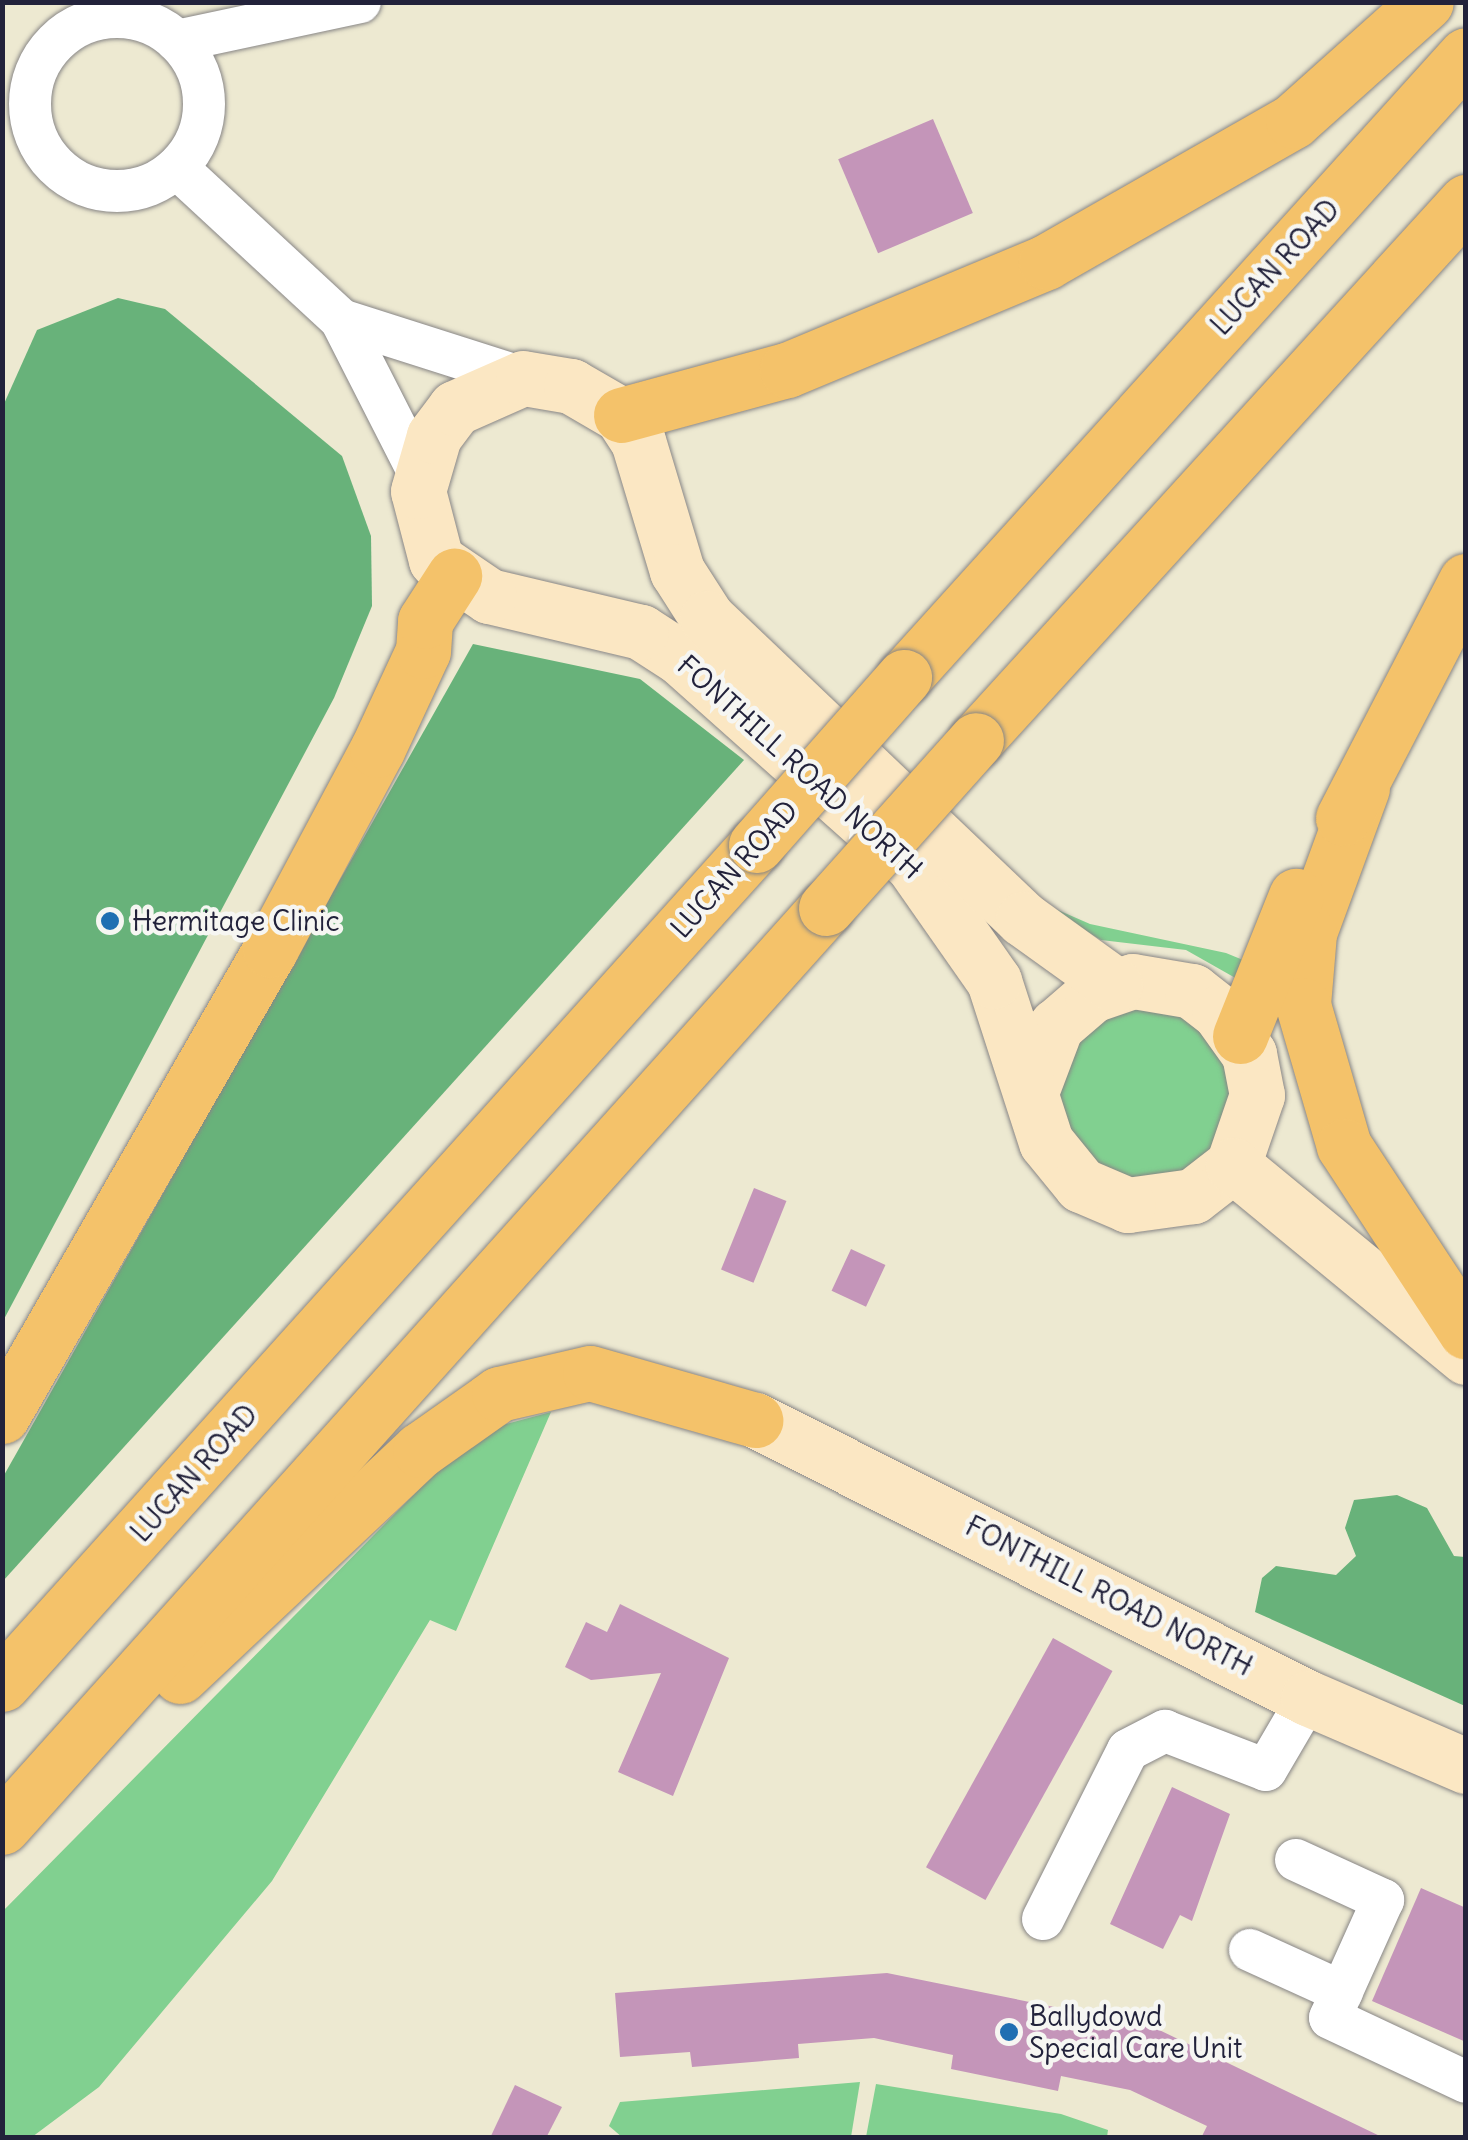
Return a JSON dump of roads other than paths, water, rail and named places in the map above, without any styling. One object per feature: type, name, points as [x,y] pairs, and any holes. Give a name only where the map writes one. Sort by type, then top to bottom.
[{"type":"highway","points":[[621,415],[787,370],[1046,262],[1293,120],[1426,2]]},
{"type":"highway","name":"LUCAN ROAD","points":[[2,1684],[1466,55]]},
{"type":"highway","points":[[2,1827],[976,740],[1466,202]]},
{"type":"highway","points":[[2,1416],[306,884],[454,576]]},
{"type":"highway","points":[[1240,1036],[1305,875],[1362,788],[1466,581]]},
{"type":"highway","points":[[1362,788],[1309,933],[1302,1005],[1344,1146],[1466,1332]]},
{"type":"highway","points":[[2,1839],[420,1450],[500,1394],[590,1373],[755,1420]]},
{"type":"main road","points":[[454,576],[418,516],[420,476],[455,408],[523,378],[571,386],[621,415]]},
{"type":"main road","name":"FONTHILL ROAD NORTH","points":[[621,415],[638,441],[677,571],[707,618],[1011,908],[1115,985]]},
{"type":"main road","name":"FONTHILL ROAD NORTH","points":[[454,576],[505,602],[641,632],[754,720],[942,900],[994,981],[1031,1092],[1062,1166],[1104,1198],[1174,1203],[1233,1165]]},
{"type":"main road","points":[[1031,1092],[1056,1026],[1115,985],[1192,990],[1240,1036],[1257,1096],[1233,1165],[1466,1357]]},
{"type":"main road","name":"FONTHILL ROAD NORTH","points":[[755,1420],[1308,1698],[1466,1766]]},
{"type":"main road","points":[[1362,1722],[1466,1736]]},
{"type":"street","points":[[178,40],[360,2]]},
{"type":"street","points":[[123,16],[178,40],[195,63],[204,118],[177,168],[130,190],[78,182],[38,142],[30,114],[44,56],[66,34],[123,16]]},
{"type":"street","points":[[177,168],[341,320],[420,476]]},
{"type":"street","points":[[341,320],[523,378]]},
{"type":"street","points":[[1043,1919],[1128,1750],[1164,1731],[1266,1770],[1308,1698]]},
{"type":"street","points":[[1296,1860],[1383,1900],[1330,2018],[1466,2082]]},
{"type":"street","points":[[1250,1950],[1342,1992]]},
{"type":"place","name":"Hermitage Clinic","points":[[110,921]]},
{"type":"place","name":"Ballydowd Special Care Unit","points":[[1009,2032]]}]
